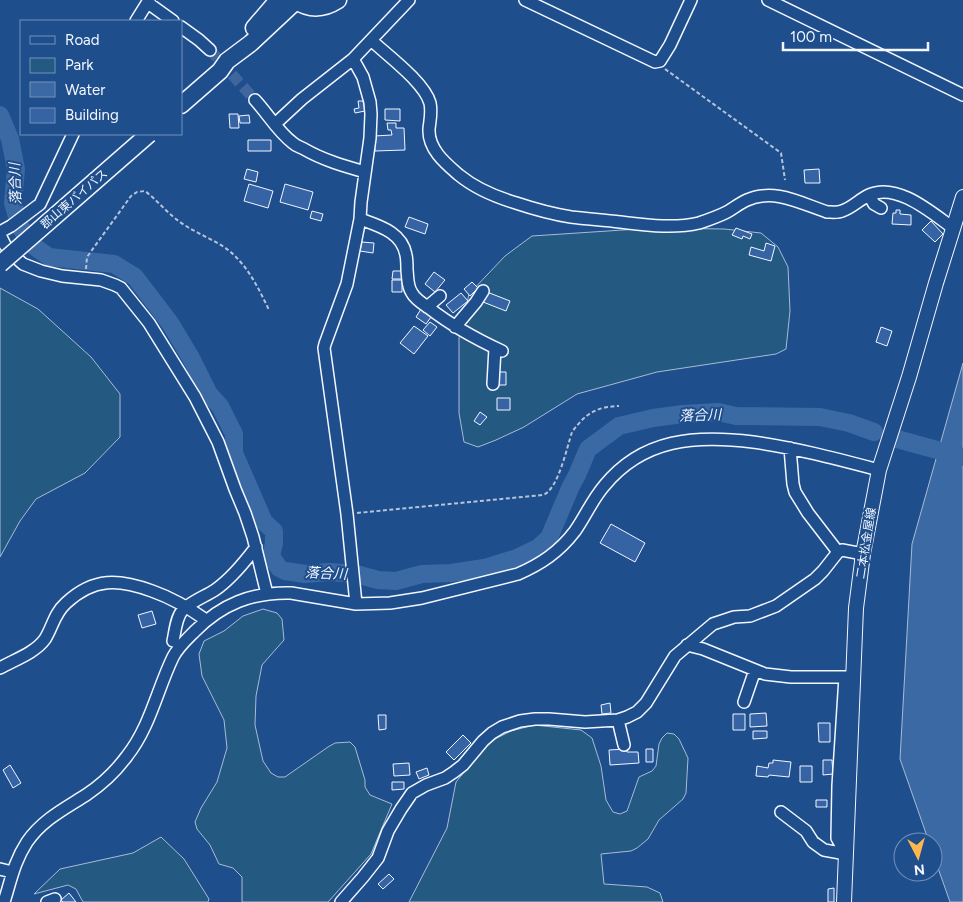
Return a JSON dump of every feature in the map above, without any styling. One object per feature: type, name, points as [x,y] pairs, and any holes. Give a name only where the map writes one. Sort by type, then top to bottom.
[{"type":"highway","points":[[224,66],[278,0]]},
{"type":"highway","points":[[182,104],[296,0],[308,7],[319,8],[330,5],[338,0]]},
{"type":"highway","name":"郡山東バイパス","points":[[0,264],[148,135]]},
{"type":"main road","name":"二本松金屋線","points":[[844,902],[849,677],[863,554],[879,470],[963,197]]},
{"type":"street","points":[[275,124],[302,99],[353,59],[409,0]]},
{"type":"street","points":[[525,0],[655,62],[660,61],[670,45],[691,0]]},
{"type":"street","points":[[768,0],[963,95]]},
{"type":"street","points":[[137,20],[148,2],[172,20]]},
{"type":"street","points":[[182,28],[210,50]]},
{"type":"street","points":[[371,40],[424,91],[430,103],[429,130],[432,147],[440,157],[473,185],[502,199],[570,217],[673,226],[699,223],[725,213],[746,200],[761,195],[790,199],[826,212],[842,212],[869,195],[880,192],[913,200],[953,228]]},
{"type":"street","points":[[353,59],[363,77],[370,102],[370,138],[360,219],[347,284],[324,348],[347,514],[356,604]]},
{"type":"street","points":[[255,100],[294,144],[315,156],[365,172]]},
{"type":"street","points":[[73,135],[40,204],[0,233],[5,246],[23,264],[41,271],[62,276],[101,280],[115,284],[121,288],[148,323],[195,397],[218,442],[256,547],[267,594]]},
{"type":"street","points":[[869,195],[874,204],[880,208]]},
{"type":"street","points":[[360,219],[386,228],[399,240],[406,255],[409,288],[412,295],[454,327],[498,350],[494,384]]},
{"type":"street","points":[[454,327],[483,292]]},
{"type":"street","points":[[427,307],[440,296]]},
{"type":"street","points":[[4,902],[12,872],[27,842],[43,824],[102,783],[127,756],[150,719],[174,655],[206,620],[223,608],[247,598],[267,594],[290,593],[356,604],[390,603],[422,598],[518,574],[548,558],[560,548],[575,531],[604,487],[626,465],[639,456],[655,449],[686,440],[739,441],[790,448],[879,470]]},
{"type":"street","points":[[790,448],[795,492],[808,513],[838,552]]},
{"type":"street","points":[[173,641],[182,610],[214,590],[234,574],[256,547]]},
{"type":"street","points":[[342,902],[378,858],[388,831],[412,793],[454,772],[483,741],[497,730],[520,721],[535,719],[585,722],[618,720],[637,712],[646,703],[675,656],[713,624],[734,617],[750,616],[776,606],[815,579],[823,572],[838,552],[842,550],[863,554]]},
{"type":"street","points":[[0,668],[33,650],[44,641],[54,618],[74,596],[93,586],[109,582],[127,583],[156,592],[188,606],[206,620]]},
{"type":"street","points":[[687,645],[703,649],[765,674],[791,677],[849,677]]},
{"type":"street","points":[[744,702],[755,670]]},
{"type":"street","points":[[618,720],[624,745]]},
{"type":"street","points":[[781,812],[806,831],[812,842],[824,850],[846,854]]},
{"type":"street","points":[[0,869],[12,872]]},
{"type":"path","points":[[655,62],[781,153],[785,180]]},
{"type":"path","points":[[86,266],[87,257],[132,196],[137,192],[145,191],[178,221],[224,247],[231,253],[246,269],[257,285],[268,310]]},
{"type":"path","points":[[347,514],[543,495],[548,493],[554,485],[572,432],[577,424],[585,416],[604,406],[619,406]]},
{"type":"green space","points":[[653,228],[724,229],[761,233],[778,247],[788,267],[790,311],[786,349],[776,354],[657,372],[577,394],[524,427],[496,440],[478,447],[464,442],[459,413],[459,338],[469,294],[505,256],[532,236]]},
{"type":"green space","points":[[0,288],[38,309],[91,357],[120,394],[120,437],[85,473],[36,499],[20,521],[0,557]]},
{"type":"green space","points":[[263,609],[277,613],[282,619],[284,640],[262,665],[256,696],[255,725],[263,761],[271,773],[278,777],[285,777],[335,743],[350,742],[355,747],[365,780],[365,787],[370,795],[392,804],[371,854],[328,902],[242,902],[242,877],[233,868],[219,864],[210,845],[197,829],[195,822],[217,782],[227,748],[224,720],[202,676],[199,654],[204,641],[224,631],[243,616]]},
{"type":"green space","points":[[534,725],[581,730],[592,738],[601,766],[606,800],[613,812],[620,814],[627,811],[639,777],[652,771],[656,766],[659,744],[662,738],[667,733],[674,734],[679,739],[688,758],[686,793],[683,799],[659,820],[648,839],[637,848],[631,851],[601,854],[604,884],[647,887],[660,893],[663,902],[409,902],[447,828],[456,782],[489,742],[511,731]]},
{"type":"green space","points":[[161,837],[184,859],[209,899],[208,902],[83,902],[76,889],[68,885],[34,894],[60,869],[133,853]]},
{"type":"water","points":[[963,363],[963,902],[950,902],[943,882],[943,832],[926,832],[900,759],[912,544]]},
{"type":"building","points":[[358,101],[363,101],[365,111],[355,113],[354,109],[359,108]]},
{"type":"building","points":[[385,109],[400,109],[400,121],[385,120]]},
{"type":"building","points":[[229,114],[238,114],[239,128],[230,128]]},
{"type":"building","points":[[249,115],[250,123],[240,123],[239,116]]},
{"type":"building","points":[[387,123],[396,123],[396,128],[404,128],[405,150],[375,151],[374,136],[392,135],[391,130],[388,130]]},
{"type":"building","points":[[248,140],[271,140],[271,151],[248,151]]},
{"type":"building","points":[[247,169],[258,172],[256,182],[244,179]]},
{"type":"building","points":[[819,169],[820,183],[805,183],[804,170]]},
{"type":"building","points":[[249,184],[273,191],[268,208],[244,201]]},
{"type":"building","points":[[285,184],[313,192],[308,210],[280,202]]},
{"type":"building","points":[[896,210],[900,210],[900,214],[911,215],[911,225],[892,224],[893,213],[896,213]]},
{"type":"building","points":[[312,211],[323,214],[321,221],[310,218]]},
{"type":"building","points":[[409,217],[428,224],[425,234],[405,227]]},
{"type":"building","points":[[931,221],[943,234],[935,242],[922,230]]},
{"type":"building","points":[[736,228],[752,234],[750,239],[743,236],[742,239],[732,235]]},
{"type":"building","points":[[362,242],[374,243],[373,253],[360,251]]},
{"type":"building","points":[[766,243],[775,246],[771,261],[749,255],[751,247],[764,251]]},
{"type":"building","points":[[393,271],[402,271],[402,279],[392,279]]},
{"type":"building","points":[[434,272],[445,280],[435,292],[425,284]]},
{"type":"building","points":[[392,280],[402,280],[402,292],[392,292]]},
{"type":"building","points":[[472,282],[478,288],[470,296],[464,289]]},
{"type":"building","points":[[487,292],[510,301],[506,311],[483,302]]},
{"type":"building","points":[[461,293],[468,301],[453,313],[446,305]]},
{"type":"building","points":[[421,309],[431,317],[426,324],[416,317]]},
{"type":"building","points":[[430,322],[437,327],[430,336],[423,330]]},
{"type":"building","points":[[414,326],[428,336],[414,354],[400,343]]},
{"type":"building","points":[[881,327],[892,331],[887,346],[876,342]]},
{"type":"building","points":[[496,372],[506,372],[506,385],[496,385]]},
{"type":"building","points":[[497,398],[510,398],[510,410],[497,410]]},
{"type":"building","points":[[480,412],[487,417],[480,425],[474,421]]},
{"type":"building","points":[[611,524],[645,543],[635,562],[600,543]]},
{"type":"building","points":[[152,611],[156,624],[142,628],[138,615]]},
{"type":"building","points":[[610,703],[611,713],[602,714],[601,705]]},
{"type":"building","points":[[766,713],[767,726],[750,727],[750,714]]},
{"type":"building","points":[[733,714],[745,714],[745,730],[733,730]]},
{"type":"building","points":[[378,715],[386,715],[386,729],[379,730]]},
{"type":"building","points":[[818,723],[830,723],[830,742],[819,742]]},
{"type":"building","points":[[753,731],[767,731],[767,738],[753,739]]},
{"type":"building","points":[[463,735],[471,743],[454,760],[446,752]]},
{"type":"building","points":[[626,749],[627,752],[638,752],[639,763],[610,765],[609,750]]},
{"type":"building","points":[[646,749],[653,749],[653,762],[646,762]]},
{"type":"building","points":[[773,760],[791,762],[789,777],[756,776],[757,766],[768,768],[769,763],[773,763]]},
{"type":"building","points":[[823,760],[832,760],[833,774],[823,775]]},
{"type":"building","points":[[409,763],[410,775],[394,776],[393,764]]},
{"type":"building","points":[[10,765],[21,783],[13,788],[3,770]]},
{"type":"building","points":[[800,766],[812,766],[812,782],[800,782]]},
{"type":"building","points":[[427,768],[429,775],[419,779],[416,772]]},
{"type":"building","points":[[392,782],[404,782],[404,789],[392,790]]},
{"type":"building","points":[[816,800],[827,800],[827,807],[816,807]]},
{"type":"building","points":[[389,874],[394,879],[383,889],[378,884]]},
{"type":"building","points":[[834,888],[834,902],[828,902],[828,889]]},
{"type":"building","points":[[69,893],[76,902],[63,902],[61,900]]},
{"type":"waterway","name":"落合川","points":[[0,115],[10,139],[16,169],[13,203],[20,227],[35,247],[49,257],[114,264],[135,277],[170,323],[191,358],[209,394],[220,406],[234,434],[234,453],[264,522],[274,531],[271,556],[279,568],[285,571],[305,574],[329,572],[356,574],[378,580],[396,581],[422,574],[451,573],[484,568],[517,558],[538,548],[549,538],[588,449],[619,426],[653,418],[718,412],[736,416],[820,417],[849,423],[874,432]]},
{"type":"waterway","name":"落合川","points":[[897,439],[963,457]]},
{"type":"tunnel","points":[[210,50],[255,100]]}]
